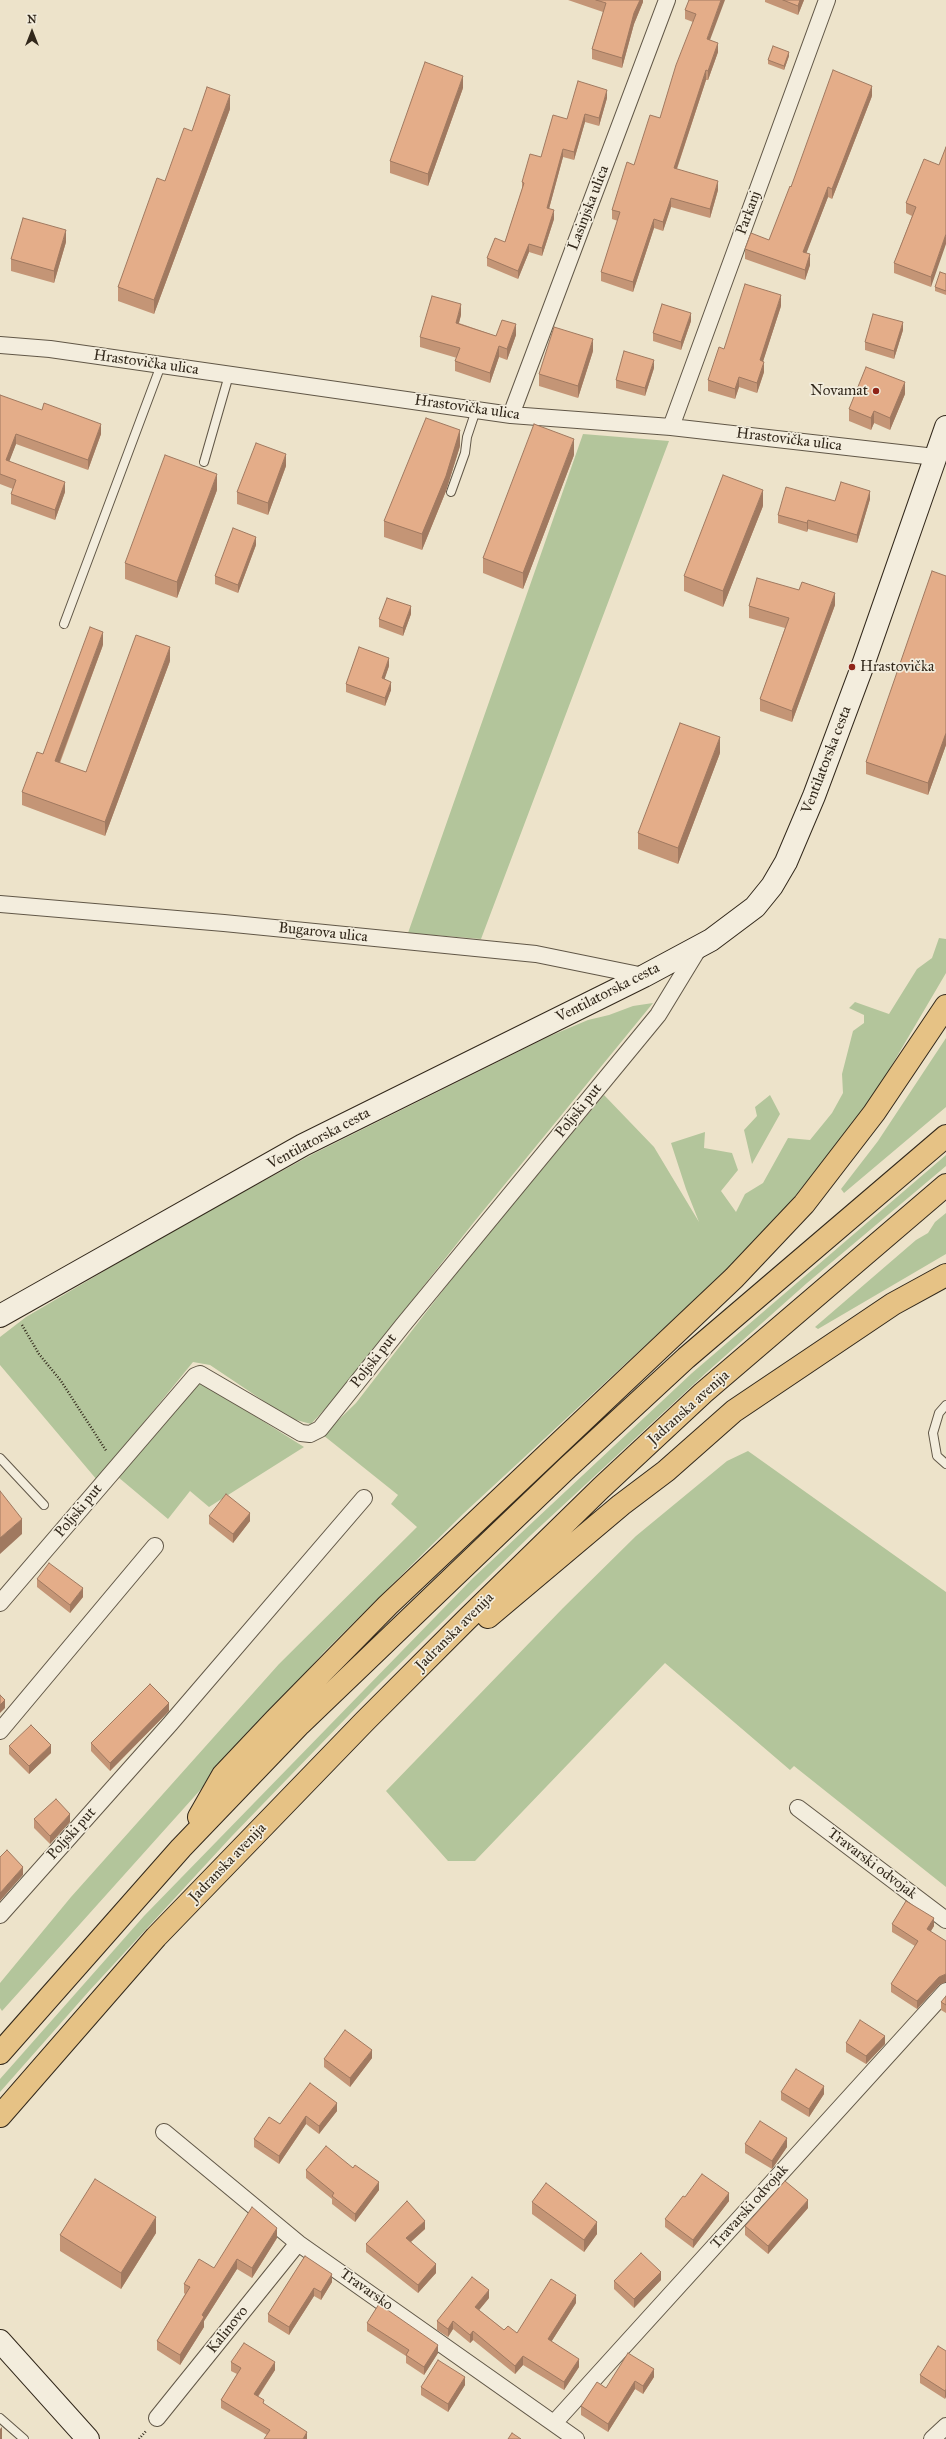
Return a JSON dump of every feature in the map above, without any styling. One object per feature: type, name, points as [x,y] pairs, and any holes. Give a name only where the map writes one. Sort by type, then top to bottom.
[{"type":"highway","points":[[181,1848],[223,1775],[275,1720],[394,1600],[734,1278],[804,1204],[874,1114],[946,1006]]},
{"type":"highway","points":[[0,2053],[181,1848],[300,1724],[567,1468],[686,1358],[946,1136]]},
{"type":"highway","name":"Jadranska avenija","points":[[0,2116],[156,1937],[365,1721],[606,1482],[715,1383],[946,1185]]},
{"type":"highway","points":[[365,1721],[621,1505],[666,1470],[734,1411],[893,1304],[946,1275]]},
{"type":"main road","name":"Ventilatorska cesta","points":[[6,1313],[303,1145],[644,976],[700,946],[755,907],[772,886],[786,862],[814,796],[940,458],[946,427]]},
{"type":"main road","points":[[0,2341],[88,2439]]},
{"type":"street","name":"Lasinjska ulica","points":[[511,415],[666,0]]},
{"type":"street","name":"Parkanj","points":[[671,427],[827,0]]},
{"type":"street","name":"Hrastovička ulica","points":[[0,345],[50,349],[511,415],[671,427],[940,458]]},
{"type":"street","name":"Bugarova ulica","points":[[0,904],[224,923],[536,954],[644,976]]},
{"type":"street","name":"Poljski put","points":[[0,1603],[195,1376],[200,1374],[301,1433],[310,1434],[320,1429],[403,1325],[658,1016],[700,946]]},
{"type":"street","name":"Poljski put","points":[[0,1915],[170,1724],[364,1498]]},
{"type":"street","points":[[0,1731],[156,1546]]},
{"type":"street","name":"Travarski odvojak","points":[[798,1808],[946,1920]]},
{"type":"street","name":"Travarski odvojak","points":[[554,2423],[946,1991]]},
{"type":"street","name":"Travarsko","points":[[164,2132],[298,2243],[576,2439]]},
{"type":"street","name":"Kalinovo","points":[[157,2418],[298,2243]]},
{"type":"street","points":[[932,2439],[946,2426]]},
{"type":"lane","points":[[64,624],[161,365]]},
{"type":"lane","points":[[204,462],[229,375]]},
{"type":"lane","points":[[451,492],[465,453],[467,437],[476,410]]},
{"type":"lane","points":[[946,1405],[939,1413],[933,1433],[937,1456],[946,1464]]},
{"type":"lane","points":[[0,1458],[44,1506]]},
{"type":"lane","points":[[0,2418],[24,2439]]},
{"type":"path","points":[[6,1313],[61,1381],[107,1450],[111,1472]]},
{"type":"green space","points":[[583,434],[669,441],[481,939],[408,933]]},
{"type":"green space","points":[[939,938],[946,939],[946,973],[879,1087],[837,1145],[768,1229],[732,1265],[464,1513],[324,1652],[2,2011],[0,2008],[0,1983],[71,1897],[279,1664],[417,1527],[391,1504],[398,1495],[323,1435],[356,1403],[468,1258],[604,1095],[654,1147],[699,1222],[686,1189],[671,1143],[705,1132],[704,1148],[732,1153],[738,1170],[721,1191],[736,1212],[745,1194],[763,1183],[788,1138],[810,1140],[832,1113],[843,1093],[842,1074],[853,1031],[864,1023],[864,1015],[849,1008],[855,1002],[889,1014],[917,969],[932,958]]},
{"type":"green space","points":[[653,1003],[474,1222],[335,1398],[311,1424],[289,1418],[210,1365],[193,1362],[97,1480],[0,1365],[0,1337],[26,1317],[174,1230],[313,1154],[550,1036],[588,1020],[609,1015],[633,1006]]},
{"type":"green space","points":[[946,1038],[946,1107],[844,1193],[841,1189],[878,1141]]},
{"type":"green space","points":[[770,1095],[780,1114],[752,1164],[744,1130],[757,1116],[755,1107]]},
{"type":"green space","points":[[946,1155],[946,1166],[807,1283],[707,1372],[531,1535],[377,1686],[232,1836],[90,1990],[0,2092],[0,2079],[144,1916],[473,1578],[692,1373]]},
{"type":"green space","points":[[946,1213],[946,1254],[818,1329],[815,1327],[916,1240],[928,1233],[935,1222]]},
{"type":"green space","points":[[196,1383],[204,1384],[304,1447],[209,1507],[190,1491],[168,1519],[118,1477]]},
{"type":"green space","points":[[748,1451],[946,1592],[946,1887],[794,1766],[790,1770],[665,1663],[475,1861],[448,1861],[386,1791],[563,1608],[636,1536],[727,1461]]},
{"type":"building","points":[[596,0],[640,0],[634,13],[622,58],[592,49],[606,3]]},
{"type":"building","points":[[689,0],[721,0],[707,39],[718,43],[708,71],[706,70],[674,168],[718,181],[710,209],[671,198],[663,222],[654,219],[633,282],[601,272],[620,212],[612,210],[627,162],[634,165],[650,115],[660,118],[676,65],[696,14],[685,10]]},
{"type":"building","points":[[783,0],[800,0],[798,6]]},
{"type":"building","points":[[773,46],[789,52],[784,66],[768,60]]},
{"type":"building","points":[[425,62],[463,76],[428,174],[390,161]]},
{"type":"building","points":[[833,70],[872,86],[832,189],[828,187],[803,252],[810,254],[805,270],[745,249],[751,233],[769,240],[790,186],[791,187]]},
{"type":"building","points":[[578,81],[607,90],[599,118],[585,114],[574,152],[563,149],[547,208],[554,210],[542,248],[529,244],[518,271],[487,258],[495,238],[505,242],[524,183],[522,182],[530,154],[541,157],[553,115],[567,119]]},
{"type":"building","points":[[207,87],[230,95],[154,300],[118,287],[157,178],[165,181],[184,128],[192,131]]},
{"type":"building","points":[[946,147],[946,234],[931,277],[894,263],[916,207],[906,203],[924,159],[939,165]]},
{"type":"building","points":[[23,218],[66,230],[54,271],[11,259]]},
{"type":"building","points":[[940,272],[946,274],[946,291],[935,287]]},
{"type":"building","points":[[745,284],[781,295],[760,360],[764,362],[757,383],[739,377],[735,389],[708,380],[719,347],[724,349]]},
{"type":"building","points":[[432,296],[461,304],[456,323],[496,336],[502,320],[516,324],[507,349],[499,346],[490,373],[455,361],[460,348],[420,337]]},
{"type":"building","points":[[662,304],[691,313],[681,342],[653,333]]},
{"type":"building","points":[[873,314],[903,322],[894,351],[865,342]]},
{"type":"building","points":[[554,327],[593,339],[578,386],[539,374]]},
{"type":"building","points":[[624,351],[654,360],[645,388],[616,380]]},
{"type":"building","points":[[866,367],[905,382],[890,418],[874,411],[871,418],[849,409]]},
{"type":"building","points":[[0,395],[42,410],[44,403],[101,424],[88,460],[16,434],[6,460],[65,482],[55,510],[11,494],[16,480],[0,474]]},
{"type":"building","points":[[426,418],[460,430],[446,476],[422,534],[384,521]]},
{"type":"building","points":[[534,424],[574,439],[523,573],[483,558]]},
{"type":"building","points":[[256,443],[286,454],[268,503],[237,492]]},
{"type":"building","points":[[165,455],[217,474],[177,582],[125,563]]},
{"type":"building","points":[[723,475],[763,490],[723,591],[684,576]]},
{"type":"building","points":[[841,482],[870,491],[857,535],[808,520],[807,523],[778,515],[786,487],[835,501]]},
{"type":"building","points":[[233,528],[256,537],[238,585],[215,576]]},
{"type":"building","points":[[932,571],[946,576],[946,733],[928,783],[866,762]]},
{"type":"building","points":[[757,578],[799,590],[802,582],[835,593],[792,711],[760,699],[789,618],[749,606]]},
{"type":"building","points":[[387,598],[411,606],[403,628],[379,619]]},
{"type":"building","points":[[90,627],[103,632],[55,761],[86,772],[136,635],[170,647],[105,822],[22,792],[37,752],[43,754]]},
{"type":"building","points":[[359,647],[389,658],[382,678],[391,682],[385,698],[346,684]]},
{"type":"building","points":[[680,723],[720,737],[678,848],[638,833]]},
{"type":"building","points":[[0,1491],[22,1519],[0,1538]]},
{"type":"building","points":[[226,1494],[250,1513],[233,1534],[209,1516]]},
{"type":"building","points":[[49,1563],[83,1588],[70,1605],[37,1579]]},
{"type":"building","points":[[150,1684],[169,1703],[110,1763],[91,1743]]},
{"type":"building","points":[[0,1695],[5,1700],[0,1705]]},
{"type":"building","points":[[31,1725],[51,1745],[29,1766],[9,1746]]},
{"type":"building","points":[[56,1799],[70,1814],[50,1836],[34,1819]]},
{"type":"building","points":[[7,1850],[23,1867],[0,1893],[0,1857]]},
{"type":"building","points":[[906,1901],[934,1918],[927,1929],[946,1941],[946,1974],[939,1977],[917,2001],[891,1984],[918,1941],[892,1924]]},
{"type":"building","points":[[946,1996],[946,2005],[941,2002]]},
{"type":"building","points":[[860,2020],[885,2036],[866,2056],[846,2043]]},
{"type":"building","points":[[345,2030],[372,2050],[350,2078],[324,2059]]},
{"type":"building","points":[[796,2069],[824,2086],[809,2109],[781,2092]]},
{"type":"building","points":[[310,2083],[337,2103],[319,2126],[306,2116],[279,2156],[254,2139],[269,2117],[280,2124]]},
{"type":"building","points":[[760,2121],[787,2138],[772,2161],[745,2144]]},
{"type":"building","points":[[326,2146],[353,2168],[355,2165],[379,2182],[355,2214],[332,2196],[334,2193],[306,2170]]},
{"type":"building","points":[[702,2174],[729,2193],[693,2240],[665,2219],[683,2196],[685,2197]]},
{"type":"building","points":[[95,2179],[156,2217],[121,2273],[60,2235]]},
{"type":"building","points":[[785,2181],[808,2200],[768,2246],[745,2226]]},
{"type":"building","points":[[546,2183],[597,2222],[584,2240],[532,2202]]},
{"type":"building","points":[[407,2201],[425,2221],[406,2238],[436,2264],[418,2285],[366,2244]]},
{"type":"building","points":[[252,2207],[277,2228],[252,2268],[237,2259],[202,2315],[204,2317],[180,2355],[157,2341],[190,2287],[184,2284],[199,2259],[214,2268]]},
{"type":"building","points":[[641,2253],[661,2272],[634,2299],[614,2281]]},
{"type":"building","points":[[305,2256],[332,2274],[321,2292],[314,2288],[289,2327],[268,2314]]},
{"type":"building","points":[[472,2277],[489,2290],[475,2307],[504,2330],[508,2326],[517,2333],[551,2279],[576,2295],[548,2339],[579,2359],[564,2382],[523,2356],[515,2366],[473,2331],[470,2335],[453,2321],[448,2329],[437,2321]]},
{"type":"building","points":[[379,2304],[438,2345],[424,2367],[406,2355],[409,2350],[367,2323]]},
{"type":"building","points":[[244,2343],[275,2362],[254,2394],[264,2400],[263,2403],[307,2432],[303,2439],[264,2439],[270,2430],[221,2400],[241,2368],[231,2362]]},
{"type":"building","points":[[938,2346],[946,2351],[945,2391],[920,2375]]},
{"type":"building","points":[[628,2353],[654,2369],[643,2386],[635,2381],[608,2424],[581,2406],[597,2382],[606,2388]]},
{"type":"building","points":[[438,2360],[465,2377],[448,2404],[421,2387]]},
{"type":"building","points":[[512,2433],[521,2439],[508,2439]]},
{"type":"place","name":"Novamat","points":[[876,391]]},
{"type":"place","name":"Hrastovička","points":[[852,667]]}]
